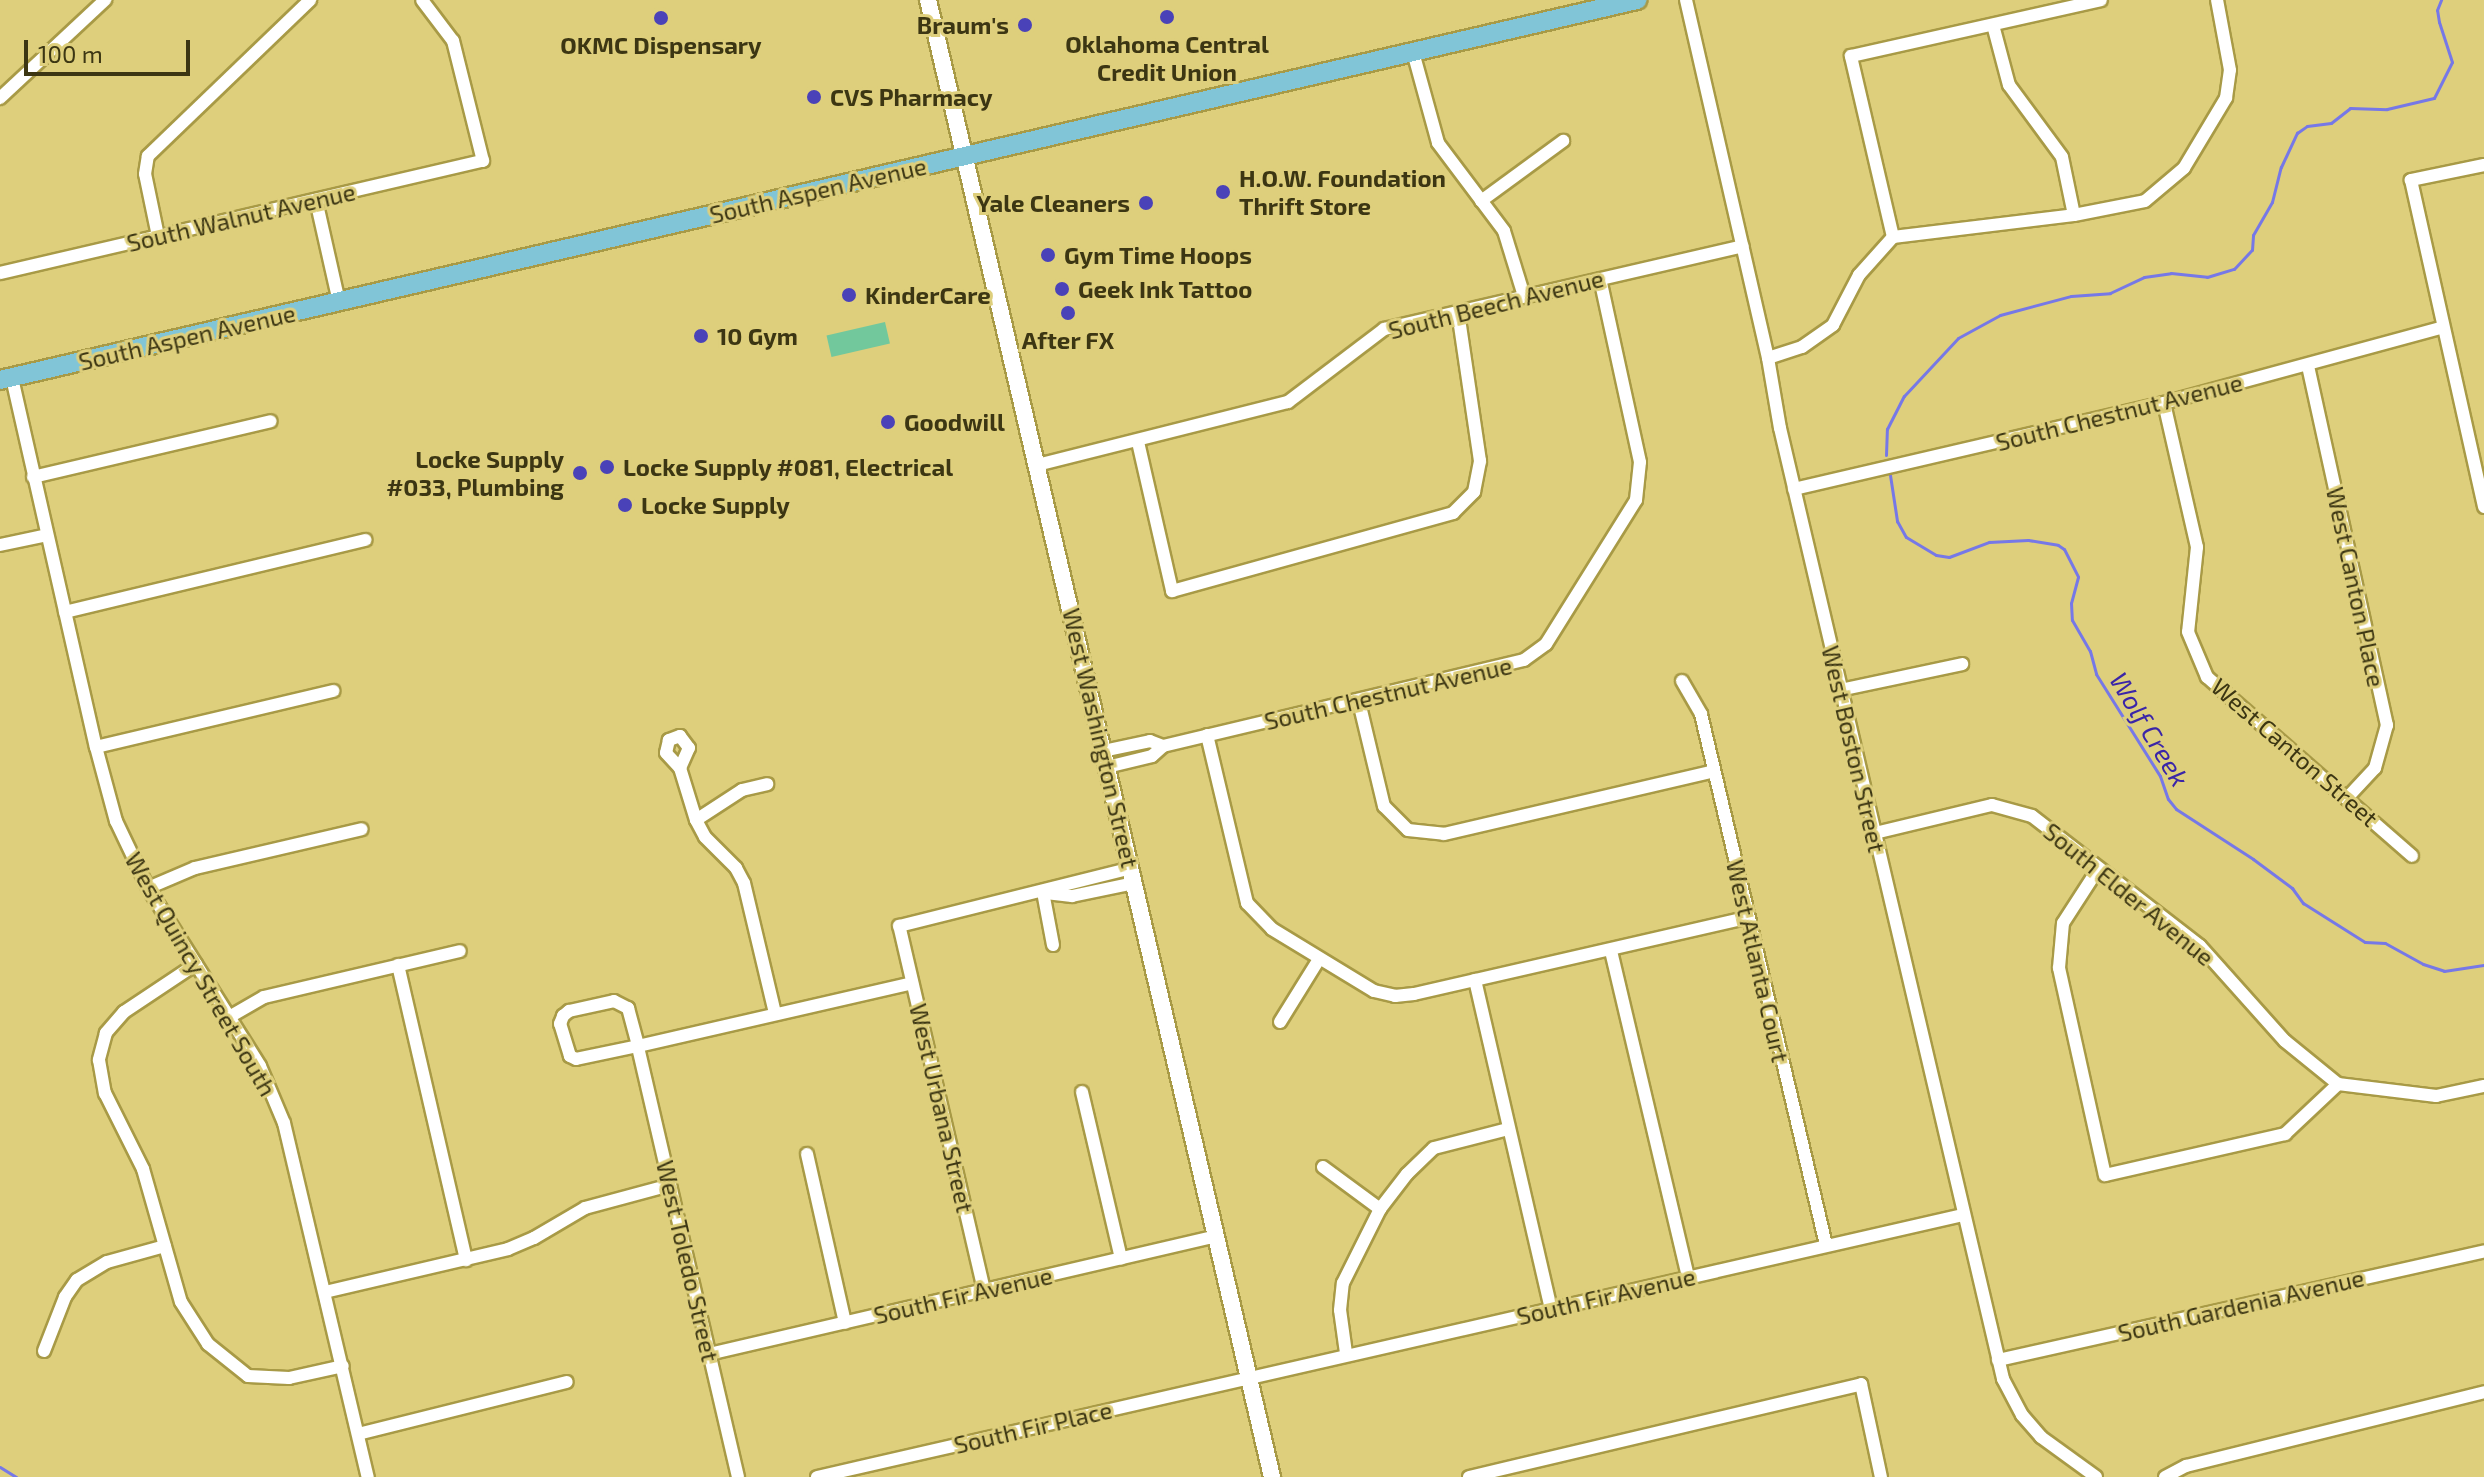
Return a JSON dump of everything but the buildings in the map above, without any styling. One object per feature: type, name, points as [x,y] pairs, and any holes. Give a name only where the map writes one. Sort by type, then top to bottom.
[{"type":"main road","name":"West Washington Street","points":[[928,0],[1272,1477]]},
{"type":"main road","name":"South Aspen Avenue","points":[[6,379],[1637,0]]},
{"type":"street","points":[[0,98],[105,0]]},
{"type":"street","points":[[158,236],[145,174],[148,156],[310,0]]},
{"type":"street","name":"South Walnut Avenue","points":[[0,273],[483,161],[453,41],[422,0]]},
{"type":"street","name":"West Boston Street","points":[[1686,0],[1840,690],[1998,1360],[2009,1392],[2022,1415],[2077,1472]]},
{"type":"street","points":[[1893,237],[1851,56],[2101,0]]},
{"type":"street","points":[[1768,358],[1802,347],[1833,325],[1859,275],[1893,237],[2074,215],[2145,201],[2184,168],[2226,98],[2230,70],[2217,0]]},
{"type":"street","points":[[1993,25],[2009,85],[2062,157],[2074,215]]},
{"type":"street","points":[[1413,52],[1438,143],[1504,231],[1524,296]]},
{"type":"street","points":[[1481,201],[1563,141]]},
{"type":"street","points":[[2484,165],[2411,180],[2441,328],[2484,507]]},
{"type":"street","points":[[316,200],[339,302]]},
{"type":"street","name":"South Beech Avenue","points":[[1037,465],[1288,402],[1384,329],[1743,246]]},
{"type":"street","name":"South Chestnut Avenue","points":[[1105,759],[1152,756],[1163,746],[1359,702],[1524,660],[1546,644],[1636,500],[1640,462],[1600,279]]},
{"type":"street","points":[[1138,442],[1172,591],[1453,513],[1474,492],[1480,461],[1458,312]]},
{"type":"street","name":"South Chestnut Avenue","points":[[1794,489],[2164,403],[2441,328]]},
{"type":"street","name":"West Canton Place","points":[[2308,366],[2387,725],[2375,768],[2347,798]]},
{"type":"street","name":"West Quincy Street South","points":[[6,379],[33,477],[116,821],[148,888],[260,1066],[284,1123],[368,1477]]},
{"type":"street","name":"West Canton Street","points":[[2164,403],[2197,547],[2188,632],[2207,677],[2412,856]]},
{"type":"street","points":[[33,477],[271,421]]},
{"type":"street","points":[[0,545],[47,535]]},
{"type":"street","points":[[65,612],[366,540]]},
{"type":"street","points":[[1840,690],[1962,664]]},
{"type":"street","name":"West Atlanta Court","points":[[1682,681],[1701,714],[1826,1245]]},
{"type":"street","points":[[96,747],[333,691]]},
{"type":"street","points":[[1359,702],[1384,806],[1408,830],[1444,834],[1714,771]]},
{"type":"street","points":[[1207,735],[1247,903],[1272,929],[1374,991],[1395,996],[1611,951],[1747,918]]},
{"type":"street","points":[[680,768],[696,820],[705,837],[736,868],[744,883],[775,1013]]},
{"type":"street","points":[[696,820],[742,790],[767,784]]},
{"type":"street","name":"South Elder Avenue","points":[[1875,833],[1992,805],[2032,816],[2200,946],[2285,1041],[2338,1084]]},
{"type":"street","points":[[148,888],[195,868],[362,829]]},
{"type":"street","points":[[2098,869],[2063,923],[2059,968],[2105,1175],[2285,1134],[2338,1084],[2436,1096],[2484,1086]]},
{"type":"street","points":[[1053,945],[1043,892],[1072,896],[1132,875]]},
{"type":"street","name":"West Urbana Street","points":[[984,1290],[899,926],[1043,892]]},
{"type":"street","points":[[231,1016],[264,997],[460,951]]},
{"type":"street","points":[[1611,951],[1688,1277]]},
{"type":"street","points":[[1280,1022],[1319,959]]},
{"type":"street","points":[[196,964],[124,1012],[106,1033],[99,1060],[105,1093],[143,1169],[187,1314],[208,1344],[236,1369],[271,1380],[343,1366]]},
{"type":"street","points":[[398,965],[466,1260]]},
{"type":"street","points":[[1475,980],[1551,1309]]},
{"type":"street","points":[[638,1046],[628,1008],[614,1001],[569,1011],[560,1024],[565,1047],[576,1059],[638,1046],[912,983]]},
{"type":"street","name":"West Toledo Street","points":[[638,1046],[738,1477]]},
{"type":"street","points":[[1082,1092],[1121,1258]]},
{"type":"street","points":[[1346,1353],[1340,1310],[1343,1283],[1380,1209],[1407,1174],[1434,1148],[1508,1129]]},
{"type":"street","points":[[807,1154],[845,1323]]},
{"type":"street","points":[[1323,1167],[1380,1209]]},
{"type":"street","points":[[325,1292],[521,1245],[571,1215],[599,1203],[670,1185]]},
{"type":"street","name":"South Fir Avenue","points":[[1249,1376],[1963,1215]]},
{"type":"street","name":"South Fir Avenue","points":[[709,1354],[1217,1236]]},
{"type":"street","points":[[44,1351],[65,1297],[77,1280],[107,1262],[165,1246]]},
{"type":"street","name":"South Gardenia Avenue","points":[[1998,1360],[2484,1251]]},
{"type":"street","name":"South Fir Place","points":[[818,1477],[1249,1376]]},
{"type":"street","points":[[358,1434],[567,1382]]},
{"type":"street","points":[[1469,1477],[1861,1384],[1881,1477]]},
{"type":"street","points":[[2165,1477],[2199,1463],[2484,1392]]},
{"type":"street","points":[[2077,1472],[2096,1477]]},
{"type":"green space","points":[[885,322],[890,343],[831,357],[827,335]]},
{"type":"waterway","points":[[1886,455],[1887,429],[1904,396],[1958,338],[2000,315],[2071,296],[2110,293],[2144,277],[2171,273],[2207,277],[2234,269],[2252,250],[2253,235],[2272,202],[2281,167],[2297,133],[2307,126],[2331,123],[2350,108],[2387,109],[2434,98],[2452,62],[2439,22],[2437,10],[2441,0]]},
{"type":"waterway","name":"Wolf Creek","points":[[1890,475],[1897,521],[1906,537],[1936,555],[1949,557],[1989,542],[2028,540],[2058,545],[2064,549],[2078,577],[2071,603],[2072,620],[2090,651],[2096,674],[2160,776],[2168,799],[2176,809],[2253,859],[2292,888],[2303,903],[2365,942],[2385,943],[2423,964],[2444,971],[2484,965]]},
{"type":"waterway","points":[[0,1467],[16,1477]]},
{"type":"place","name":"Oklahoma Central Credit Union","points":[[1167,17]]},
{"type":"place","name":"OKMC Dispensary","points":[[661,18]]},
{"type":"place","name":"Braum's","points":[[1025,25]]},
{"type":"place","name":"CVS Pharmacy","points":[[814,97]]},
{"type":"place","name":"H.O.W. Foundation Thrift Store","points":[[1223,192]]},
{"type":"place","name":"Yale Cleaners","points":[[1146,203]]},
{"type":"place","name":"Gym Time Hoops","points":[[1048,255]]},
{"type":"place","name":"Geek Ink Tattoo","points":[[1062,289]]},
{"type":"place","name":"KinderCare","points":[[849,295]]},
{"type":"place","name":"After FX","points":[[1068,313]]},
{"type":"place","name":"10 Gym","points":[[701,336]]},
{"type":"place","name":"Goodwill","points":[[888,422]]},
{"type":"place","name":"Locke Supply #081, Electrical","points":[[607,467]]},
{"type":"place","name":"Locke Supply #033, Plumbing","points":[[580,473]]},
{"type":"place","name":"Locke Supply","points":[[625,505]]}]
